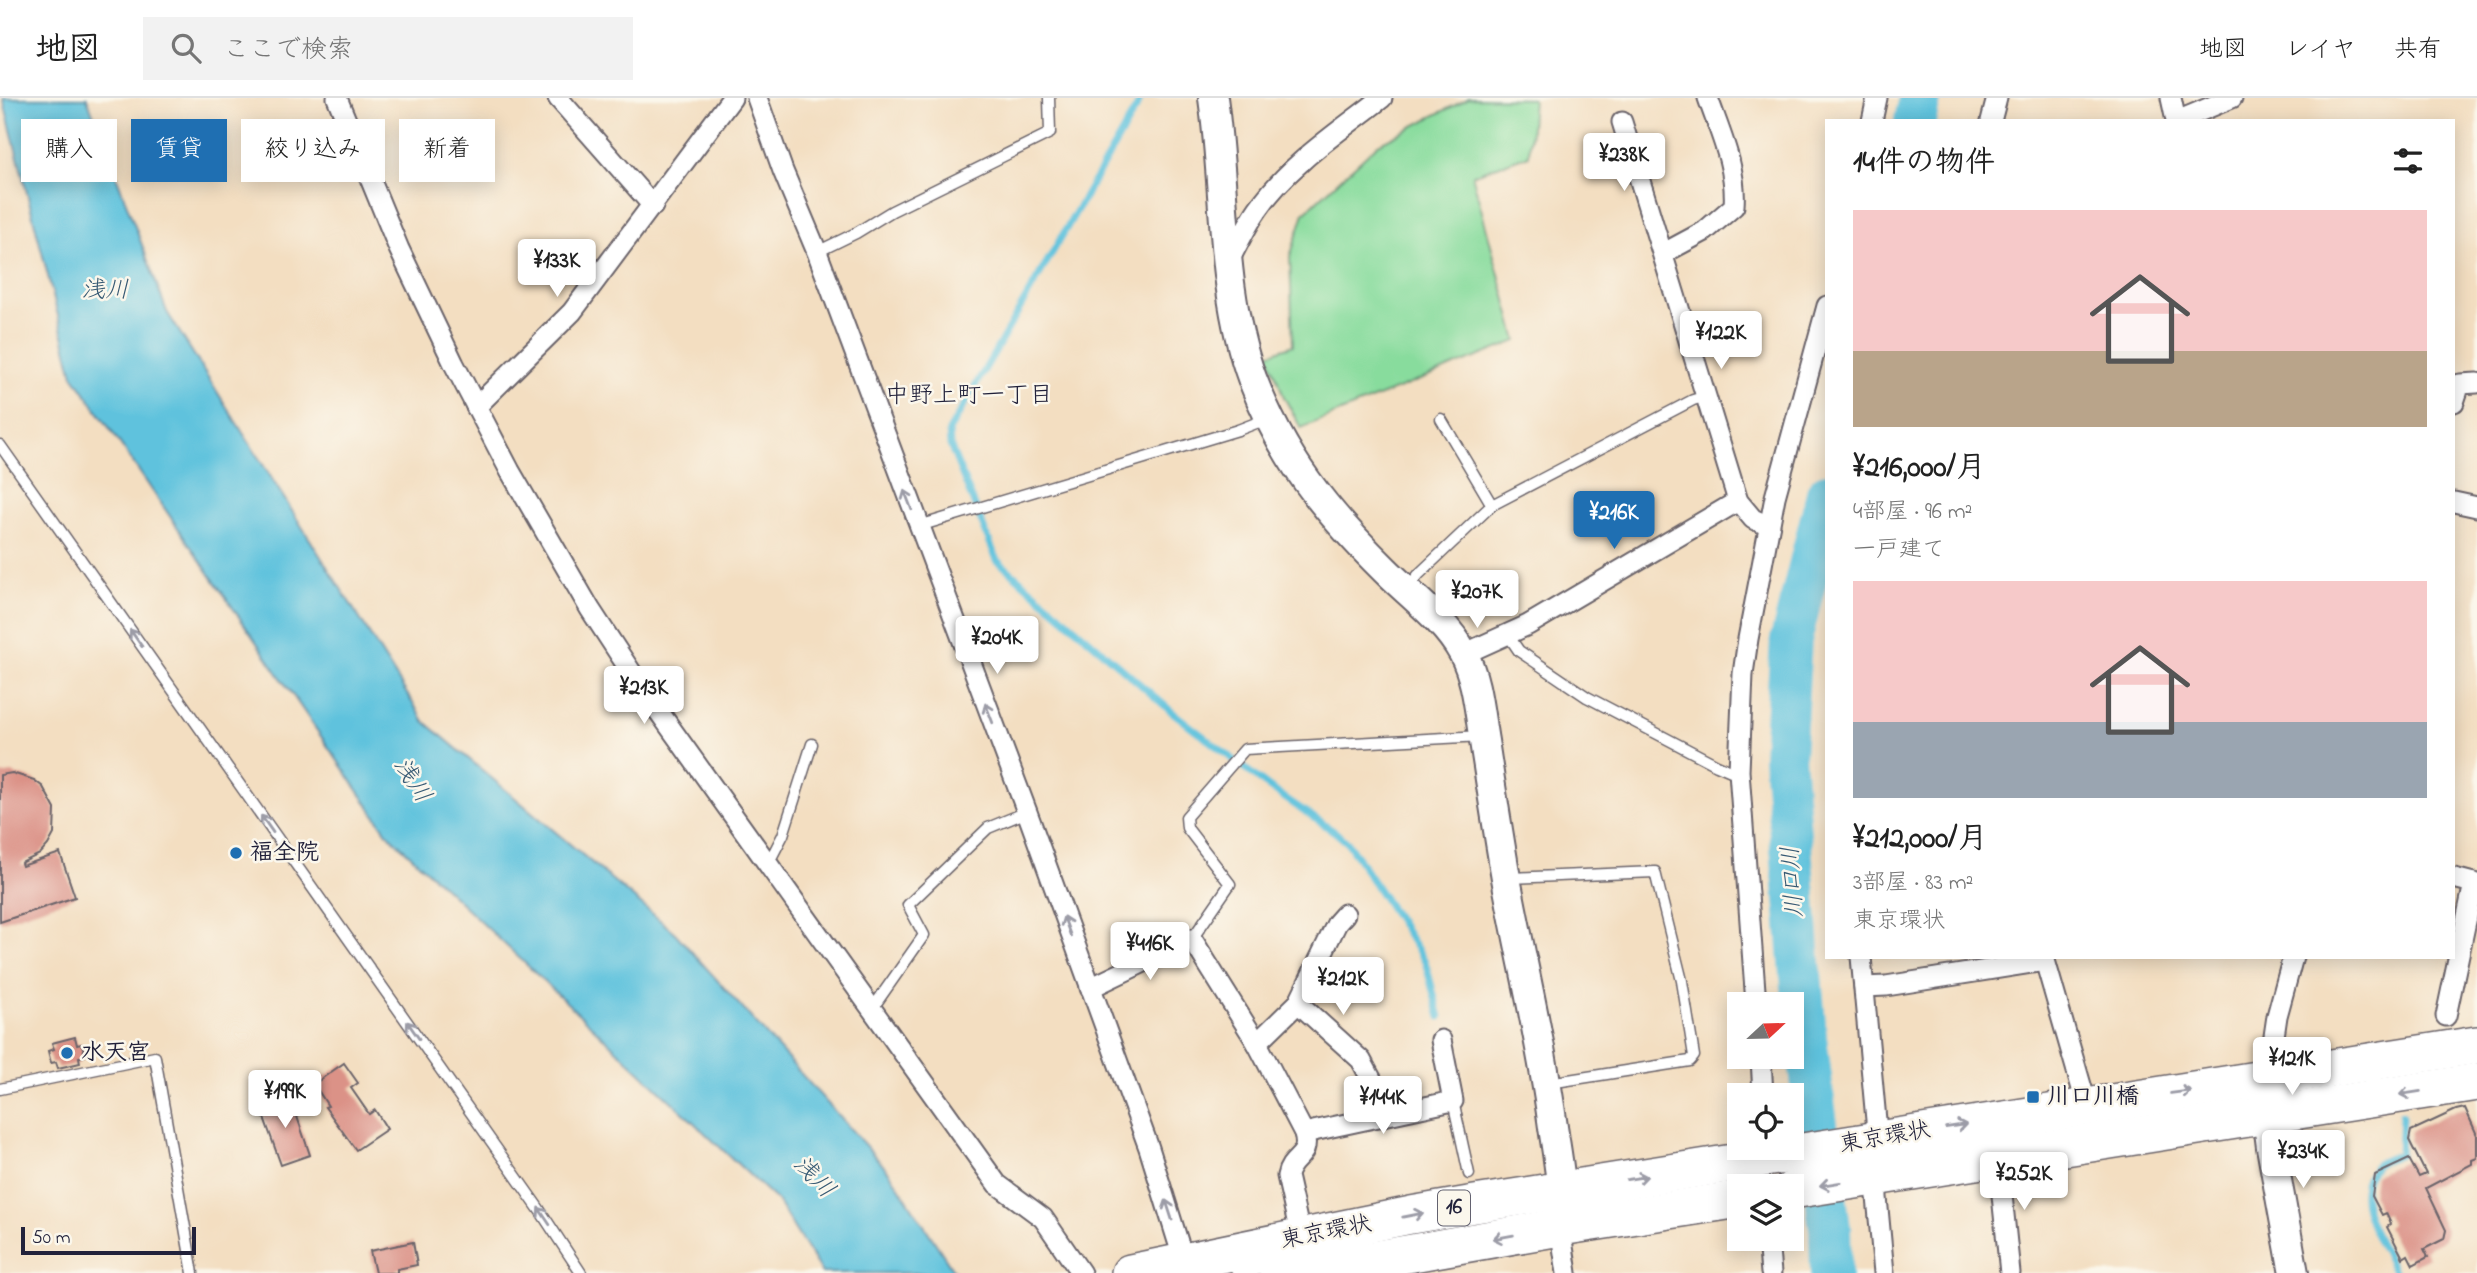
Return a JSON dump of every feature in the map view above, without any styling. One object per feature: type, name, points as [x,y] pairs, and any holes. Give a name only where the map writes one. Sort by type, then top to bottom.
[{"type":"highway","name":"東京環状","points":[[1804,1149],[1871,1141],[2477,1045]]},
{"type":"highway","name":"東京環状","points":[[1804,1188],[2477,1082]]},
{"type":"highway","name":"東京環状","points":[[1300,1255],[1411,1215],[1731,1160]]},
{"type":"highway","name":"東京環状","points":[[1130,1273],[1196,1269],[1559,1227],[1727,1201]]},
{"type":"street","points":[[337,98],[399,249],[476,407],[510,471],[602,628],[639,684],[997,1184],[1043,1218],[1082,1273]]},
{"type":"street","points":[[558,98],[653,206]]},
{"type":"street","points":[[476,407],[572,312],[732,98]]},
{"type":"street","points":[[757,98],[1027,812],[1149,1148],[1196,1269],[1264,1264],[1286,1267],[1292,1273]]},
{"type":"street","points":[[1213,98],[1229,261],[1241,341],[1269,418],[1318,498],[1438,621],[1464,654],[1476,693],[1506,878],[1547,1083],[1562,1190],[1559,1227],[1567,1273]]},
{"type":"street","points":[[1229,261],[1258,210],[1271,193],[1296,168],[1382,98]]},
{"type":"street","points":[[1664,253],[1705,231],[1734,206],[1732,167],[1708,98]]},
{"type":"street","points":[[1872,119],[1877,98]]},
{"type":"street","points":[[1992,119],[1997,98]]},
{"type":"street","points":[[2171,98],[2176,119]]},
{"type":"street","points":[[2182,119],[2232,98]]},
{"type":"street","points":[[1622,122],[1738,501],[1753,519],[1769,526]]},
{"type":"street","points":[[1755,992],[1739,771],[1740,707],[1748,639],[1769,526],[1825,314]]},
{"type":"street","points":[[2455,399],[2460,384],[2477,383]]},
{"type":"street","points":[[1464,654],[1508,635],[1738,501]]},
{"type":"street","points":[[2455,502],[2477,507]]},
{"type":"street","points":[[2446,1016],[2475,883],[2455,878]]},
{"type":"street","points":[[1257,1043],[1298,1003],[1337,923],[1345,914]]},
{"type":"street","points":[[1090,988],[1192,940],[1257,1043],[1304,1133],[1307,1145],[1305,1151],[1288,1170],[1287,1176],[1300,1255]]},
{"type":"street","points":[[1861,959],[1872,1177],[1877,1197],[1884,1273]]},
{"type":"street","points":[[1864,987],[1886,986],[2044,959],[2087,1106]]},
{"type":"street","points":[[2292,959],[2277,1016],[2268,1077],[2267,1115],[2294,1273]]},
{"type":"street","points":[[1298,1003],[1361,1060],[1390,1114]]},
{"type":"street","points":[[1304,1133],[1453,1101],[1441,1040]]},
{"type":"street","points":[[1998,1156],[2010,1273]]},
{"type":"street","points":[[1769,1251],[1771,1273]]},
{"type":"lane","points":[[817,252],[892,211],[1050,133],[1049,98]]},
{"type":"lane","points":[[1406,590],[1419,574],[1492,505],[1693,400],[1707,396]]},
{"type":"lane","points":[[918,526],[1225,434],[1269,418]]},
{"type":"lane","points":[[1440,419],[1492,505]]},
{"type":"lane","points":[[0,445],[531,1198],[581,1273]]},
{"type":"lane","points":[[1508,635],[1519,651],[1587,697],[1717,765],[1731,771],[1739,771]]},
{"type":"lane","points":[[1192,940],[1230,884],[1187,828],[1186,817],[1245,749],[1483,736]]},
{"type":"lane","points":[[768,865],[783,835],[812,744]]},
{"type":"lane","points":[[872,1009],[924,935],[908,905],[988,828],[1027,812]]},
{"type":"lane","points":[[1506,878],[1655,872],[1682,981],[1694,1056],[1690,1061],[1547,1083]]},
{"type":"lane","points":[[0,1089],[155,1057],[193,1273]]},
{"type":"lane","points":[[1453,1101],[1469,1174]]},
{"type":"green space","points":[[1469,98],[1533,99],[1529,155],[1472,175],[1517,341],[1301,428],[1284,397],[1268,354],[1293,345],[1290,257],[1304,213],[1378,144]]},
{"type":"water","points":[[3,98],[87,98],[95,119],[21,119],[21,169]]},
{"type":"water","name":"浅川","points":[[117,178],[167,312],[424,721],[675,933],[890,1173],[955,1273],[822,1273],[777,1201],[388,834],[73,375],[24,182],[117,182]]},
{"type":"building","points":[[12,773],[34,780],[43,787],[55,809],[54,834],[48,845],[40,854],[21,863],[22,866],[60,853],[75,897],[0,922],[0,775]]},
{"type":"building","name":"水天宮","points":[[75,1037],[77,1045],[82,1044],[85,1056],[79,1057],[80,1063],[58,1068],[56,1062],[51,1063],[48,1051],[54,1049],[52,1043]]},
{"type":"building","points":[[344,1063],[358,1083],[351,1088],[369,1114],[375,1110],[387,1129],[356,1150],[325,1107],[328,1106],[314,1084]]},
{"type":"building","points":[[290,1096],[310,1155],[281,1165],[260,1106]]},
{"type":"building","points":[[2465,1108],[2477,1135],[2477,1158],[2472,1160],[2472,1164],[2426,1188],[2446,1230],[2444,1239],[2424,1249],[2428,1257],[2413,1265],[2408,1255],[2403,1258],[2387,1227],[2391,1224],[2386,1213],[2382,1215],[2372,1196],[2375,1175],[2409,1159],[2419,1177],[2426,1174],[2409,1140],[2411,1131]]},
{"type":"building","points":[[413,1242],[417,1265],[397,1269],[397,1273],[375,1273],[370,1251]]},
{"type":"waterway","points":[[1139,98],[1139,103],[949,431],[950,445],[997,560],[1171,711],[1270,788],[1348,843],[1425,961],[1440,1017]]},
{"type":"waterway","name":"川口川","points":[[1915,119],[1920,98]]},
{"type":"waterway","name":"川口川","points":[[1825,502],[1791,640],[1784,757],[1806,1038],[1830,1229],[1831,1273]]},
{"type":"waterway","points":[[2395,1273],[2369,1220],[2364,1191],[2367,1178],[2375,1166],[2400,1154],[2402,1115]]},
{"type":"place","name":"福全院","points":[[236,853]]},
{"type":"place","name":"水天宮","points":[[67,1053]]},
{"type":"place","name":"川口川橋","points":[[2033,1097]]},
{"type":"district","name":"中野上町一丁目","points":[[969,396]]}]
